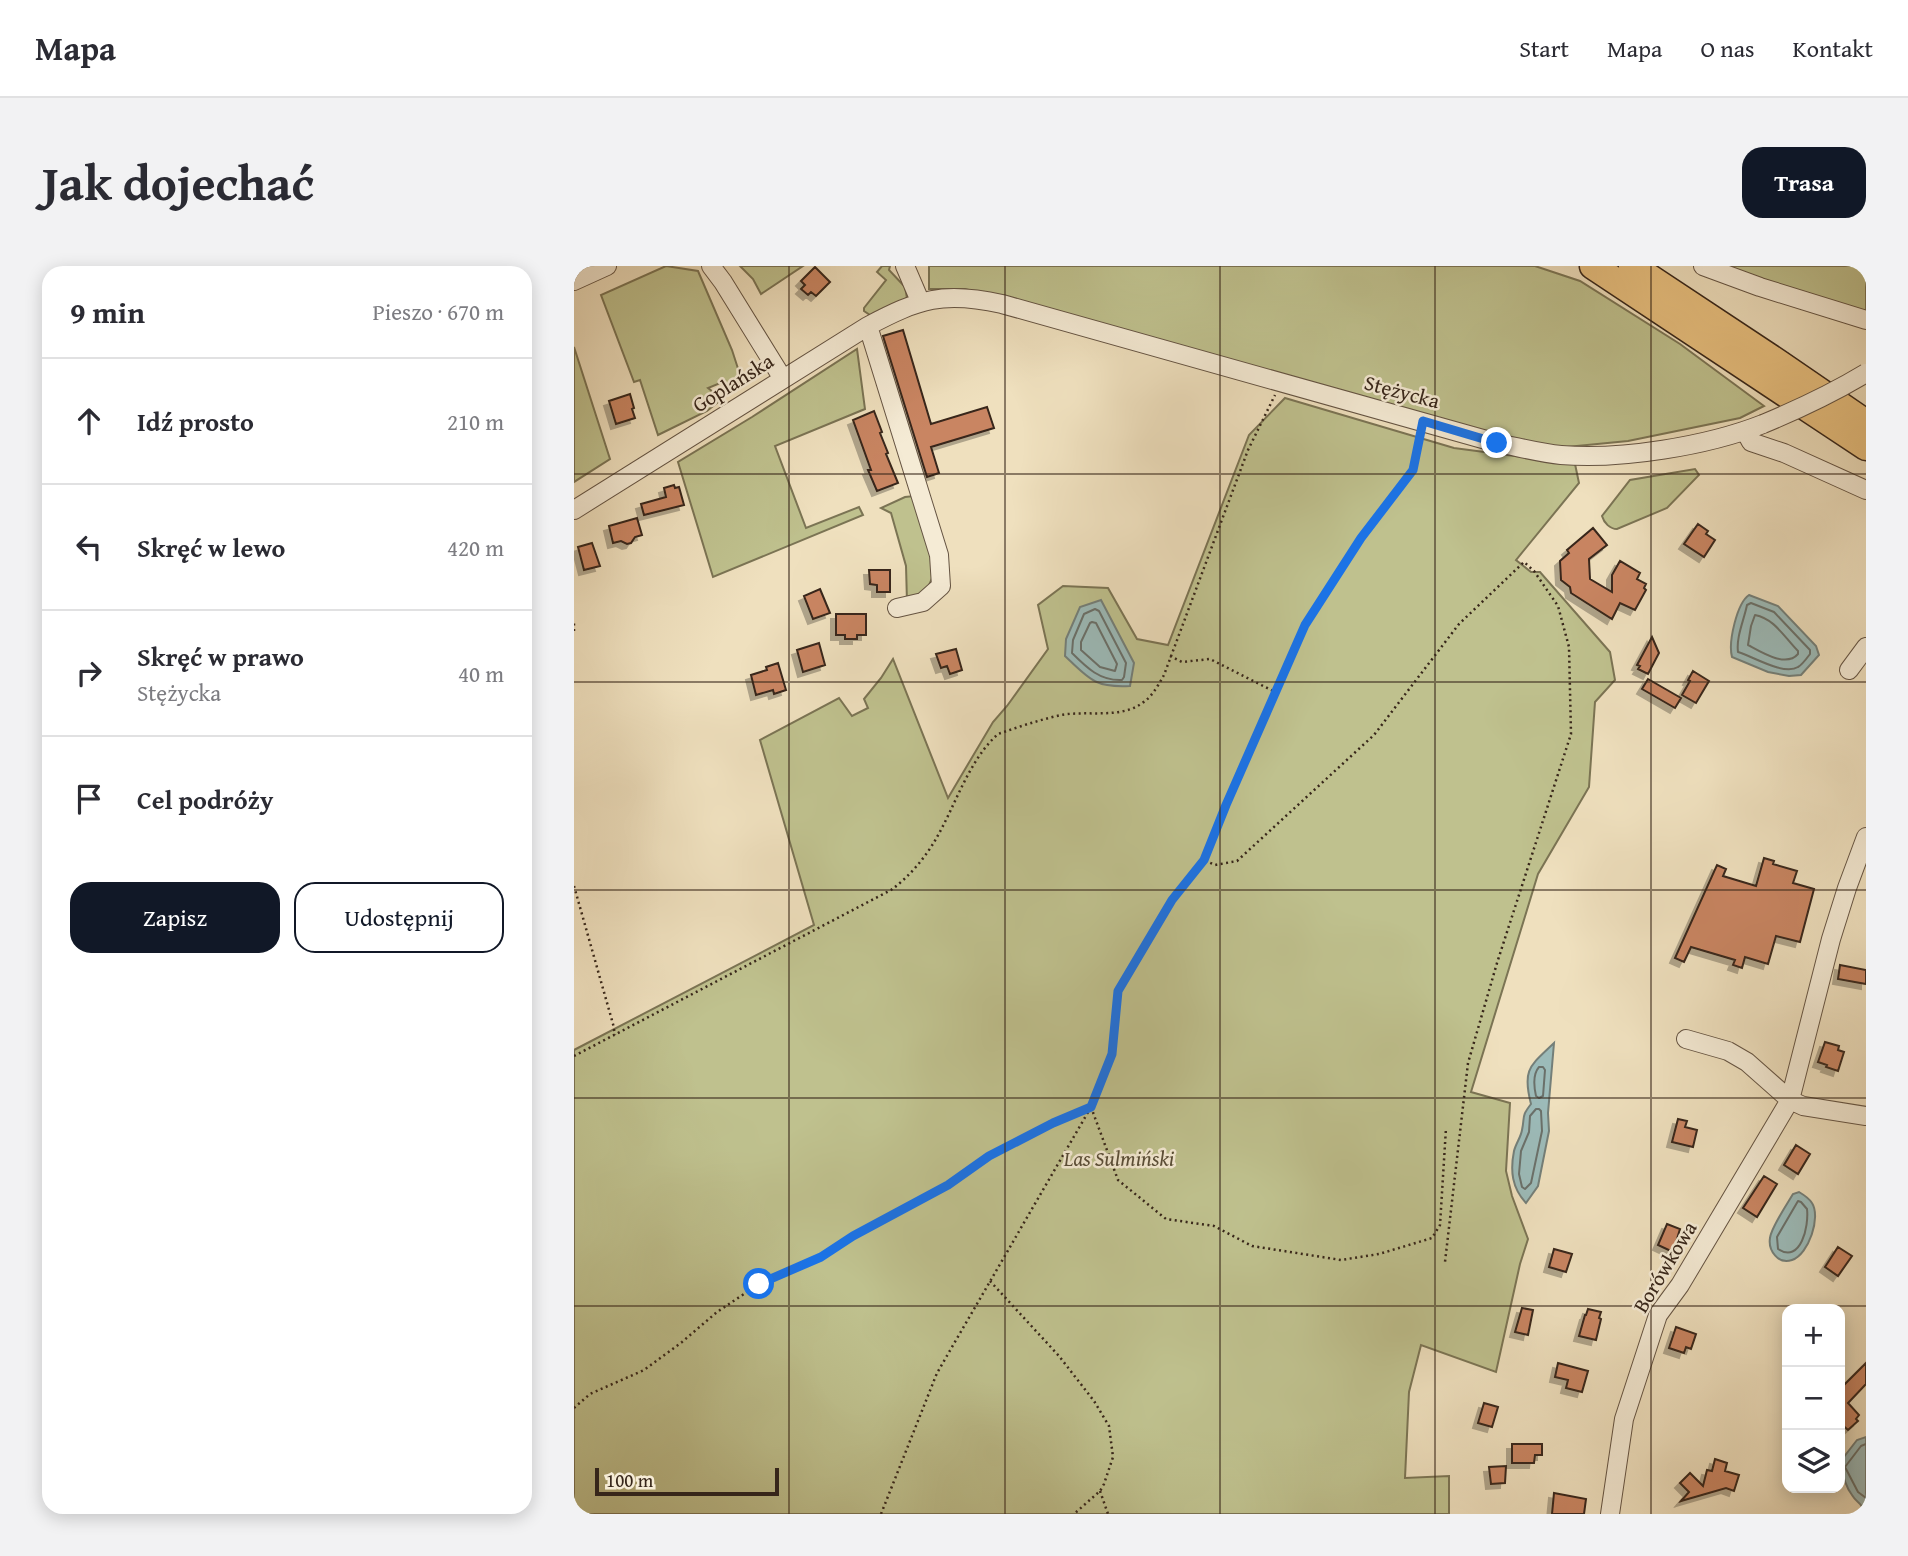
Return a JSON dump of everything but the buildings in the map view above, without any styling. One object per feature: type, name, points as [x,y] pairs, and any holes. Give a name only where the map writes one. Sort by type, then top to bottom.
[{"type":"highway","points":[[1593,266],[1866,447]]},
{"type":"highway","points":[[1632,266],[1866,423]]},
{"type":"street","points":[[574,281],[607,266]]},
{"type":"street","points":[[711,266],[783,379]]},
{"type":"street","points":[[905,266],[920,301]]},
{"type":"street","points":[[1703,266],[1866,320]]},
{"type":"street","name":"Stężycka","points":[[920,301],[958,297],[1002,304],[1497,443],[1559,455],[1595,456],[1672,447],[1745,430],[1811,404],[1866,373]]},
{"type":"street","name":"Goplańska","points":[[574,510],[868,326],[920,301]]},
{"type":"street","points":[[868,326],[939,555],[941,586],[923,602],[897,608]]},
{"type":"street","points":[[1745,430],[1751,442],[1784,453],[1866,489]]},
{"type":"street","points":[[1849,670],[1866,647]]},
{"type":"street","name":"Borówkowa","points":[[1610,1514],[1624,1419],[1658,1315],[1680,1285],[1790,1100],[1831,939],[1866,837]]},
{"type":"street","points":[[1686,1039],[1728,1051],[1747,1062],[1790,1100],[1803,1106],[1866,1116]]},
{"type":"path","points":[[574,1056],[891,890],[905,879],[937,838],[957,795],[990,741],[998,734],[1062,715],[1114,713],[1148,700],[1164,675],[1248,450],[1275,395]]},
{"type":"path","points":[[881,1514],[937,1373],[1091,1107],[1112,1054],[1118,991],[1172,900],[1204,860],[1305,625],[1361,538],[1413,470],[1423,421]]},
{"type":"path","points":[[1204,860],[1215,865],[1237,861],[1374,735],[1459,624],[1524,562],[1534,572],[1558,606],[1569,647],[1571,734],[1497,963],[1468,1063],[1445,1262]]},
{"type":"path","points":[[574,621],[574,631]]},
{"type":"path","points":[[1170,656],[1182,662],[1210,659],[1275,692]]},
{"type":"path","points":[[574,886],[615,1035]]},
{"type":"path","points":[[1091,1107],[1118,1180],[1167,1219],[1214,1226],[1252,1246],[1341,1260],[1379,1254],[1432,1238],[1440,1225],[1447,1128]]},
{"type":"path","points":[[574,1408],[590,1394],[644,1370],[717,1312],[759,1284],[821,1257],[853,1236],[948,1185],[989,1156],[1091,1107]]},
{"type":"path","points":[[990,1281],[1059,1356],[1094,1401],[1109,1426],[1113,1457],[1100,1492],[1074,1514]]},
{"type":"path","points":[[1100,1492],[1108,1514]]},
{"type":"green space","points":[[666,266],[698,271],[732,350],[743,384],[729,394],[724,390],[725,381],[708,388],[722,399],[707,411],[658,435],[640,380],[634,382],[601,295]]},
{"type":"green space","points":[[740,266],[803,266],[761,294],[753,279]]},
{"type":"green space","points":[[882,266],[890,266],[889,270],[905,287],[907,298],[870,315],[864,308],[886,280],[877,272]]},
{"type":"green space","points":[[929,266],[1535,266],[1580,281],[1680,344],[1764,406],[1740,418],[1628,441],[1546,449],[1005,299],[965,289],[929,289]]},
{"type":"green space","points":[[1715,266],[1866,266],[1866,315]]},
{"type":"green space","points":[[574,347],[610,459],[574,482]]},
{"type":"green space","points":[[857,349],[865,409],[775,446],[806,528],[859,507],[863,515],[713,577],[678,462]]},
{"type":"green space","name":"Las Sulmiński","points":[[1285,398],[1454,448],[1575,464],[1579,483],[1516,560],[1531,572],[1540,572],[1610,652],[1615,680],[1595,702],[1589,787],[1538,874],[1471,1092],[1510,1103],[1506,1171],[1528,1239],[1496,1372],[1421,1345],[1409,1392],[1405,1478],[1449,1476],[1449,1514],[574,1514],[574,1050],[814,925],[760,740],[839,698],[852,716],[868,708],[864,699],[893,659],[948,798],[993,722],[1048,649],[1038,605],[1063,586],[1108,588],[1137,639],[1168,645],[1249,435]]},
{"type":"green space","points":[[1695,469],[1699,475],[1667,508],[1617,529],[1604,521],[1602,516],[1630,480]]},
{"type":"green space","points":[[914,496],[932,557],[933,576],[927,590],[907,602],[906,566],[891,513],[881,508],[905,497]]},
{"type":"water","points":[[1749,595],[1778,606],[1816,646],[1819,655],[1801,675],[1768,672],[1732,657],[1731,642],[1735,623],[1741,606]]},
{"type":"water","points":[[1101,600],[1134,663],[1130,686],[1108,685],[1093,680],[1065,656],[1066,639],[1080,607]]},
{"type":"water","points":[[1554,1043],[1549,1131],[1538,1186],[1526,1203],[1513,1179],[1514,1151],[1525,1114],[1531,1104],[1527,1083],[1530,1069]]},
{"type":"water","points":[[1799,1192],[1808,1198],[1814,1209],[1812,1234],[1804,1251],[1792,1260],[1782,1260],[1772,1252],[1771,1234],[1793,1194]]},
{"type":"water","points":[[1866,1437],[1866,1514],[1845,1482],[1845,1456],[1857,1440]]},
{"type":"route","points":[[759,1284],[821,1257],[853,1236],[948,1185],[989,1156],[1091,1107],[1112,1054],[1118,991],[1172,900],[1204,860],[1305,625],[1361,538],[1413,470],[1423,421],[1497,443]]}]
